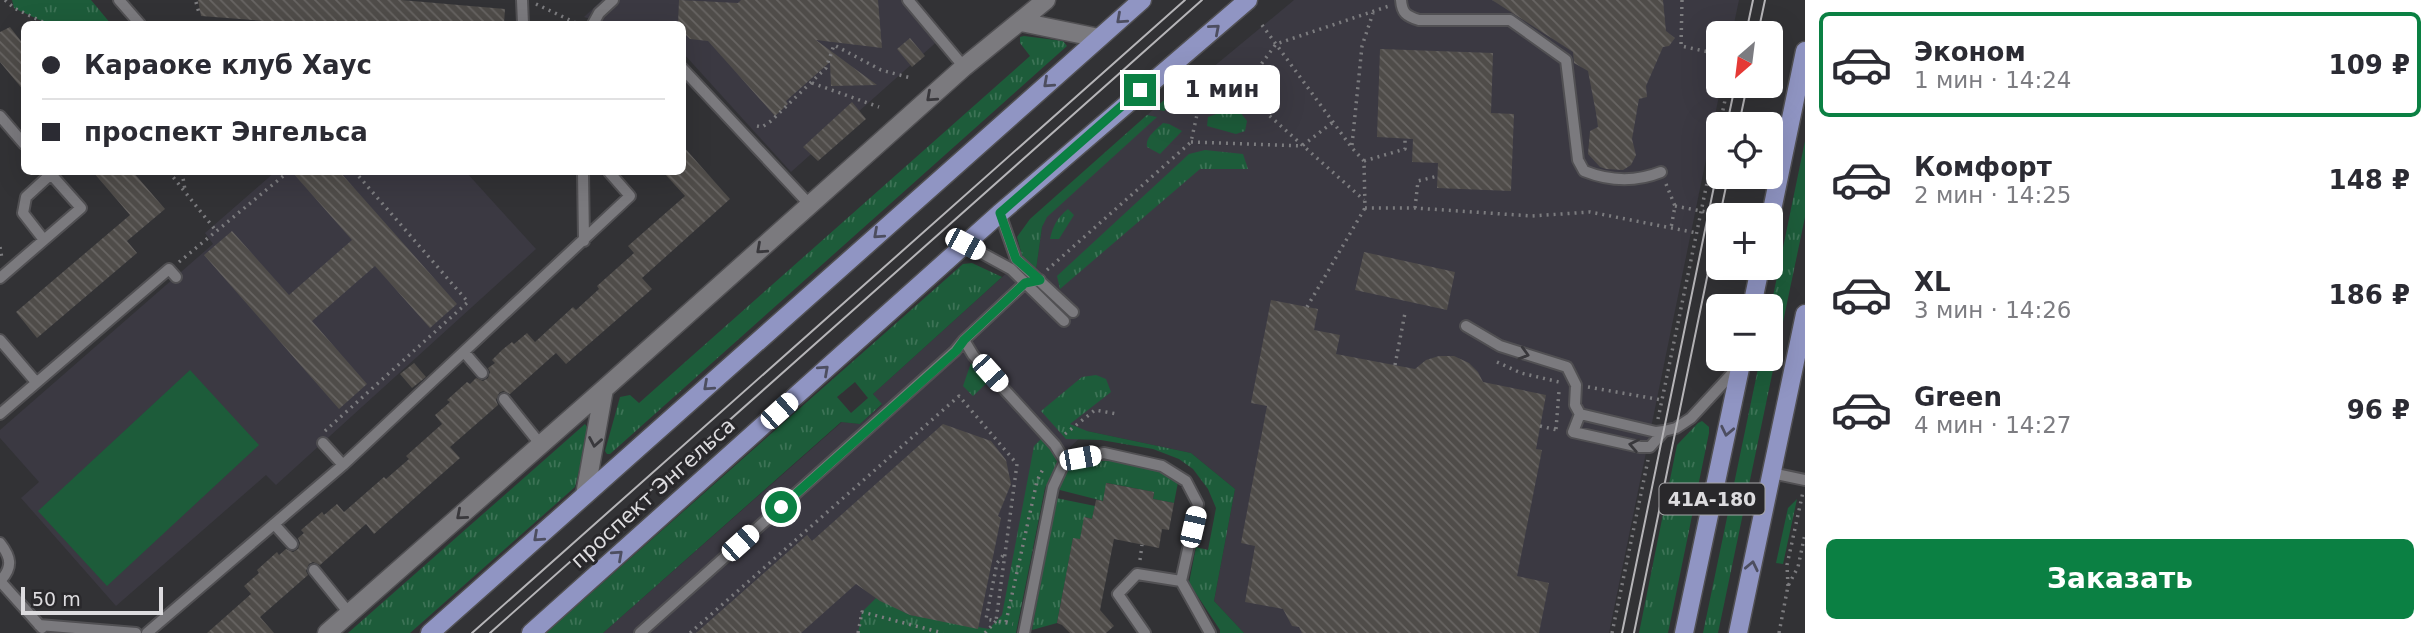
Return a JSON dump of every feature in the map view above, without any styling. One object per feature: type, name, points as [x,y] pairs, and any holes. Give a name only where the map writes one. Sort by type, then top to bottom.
[{"type":"main road","name":"проспект Энгельса","points":[[430,633],[1142,0]]},
{"type":"main road","name":"проспект Энгельса","points":[[531,633],[1000,213],[1248,0]]},
{"type":"main road","points":[[1773,203],[1805,51]]},
{"type":"main road","name":"41А-180","points":[[1738,633],[1805,314]]},
{"type":"main road","name":"41А-180","points":[[1684,633],[1739,371]]},
{"type":"street","points":[[327,633],[964,67],[1046,0]]},
{"type":"street","points":[[1021,22],[1099,38]]},
{"type":"street","points":[[585,495],[604,389]]},
{"type":"lane","points":[[119,0],[137,21]]},
{"type":"lane","points":[[522,0],[523,21]]},
{"type":"lane","points":[[595,21],[613,0]]},
{"type":"lane","points":[[908,0],[964,67]]},
{"type":"lane","points":[[1401,1],[1402,12],[1419,20],[1510,20],[1566,60],[1578,160],[1584,171],[1598,176],[1632,180],[1648,178],[1661,172]]},
{"type":"lane","points":[[686,72],[810,205]]},
{"type":"lane","points":[[0,116],[21,140]]},
{"type":"lane","points":[[44,240],[23,213],[26,197],[48,175]]},
{"type":"lane","points":[[0,278],[81,208],[52,175]]},
{"type":"lane","points":[[583,175],[584,241]]},
{"type":"lane","points":[[147,633],[343,465],[630,196],[612,175]]},
{"type":"lane","points":[[1000,213],[1016,259],[1073,312]]},
{"type":"lane","points":[[965,244],[1011,269],[1063,321]]},
{"type":"lane","points":[[0,414],[172,273]]},
{"type":"lane","points":[[640,633],[956,351],[964,340],[1025,283],[1040,280]]},
{"type":"lane","points":[[1466,326],[1500,346],[1567,367],[1576,385],[1575,405],[1580,414],[1660,431],[1676,428],[1692,418],[1732,371]]},
{"type":"lane","points":[[0,340],[36,383]]},
{"type":"lane","points":[[964,340],[973,355],[1055,445],[1065,461]]},
{"type":"lane","points":[[464,352],[482,373]]},
{"type":"lane","points":[[505,399],[541,444]]},
{"type":"lane","points":[[1580,414],[1573,432],[1650,447],[1660,431]]},
{"type":"lane","points":[[321,440],[343,465]]},
{"type":"lane","points":[[1065,461],[1104,453],[1162,466],[1185,481],[1198,504],[1181,581],[1210,633]]},
{"type":"lane","points":[[1024,630],[1053,487],[1065,461]]},
{"type":"lane","points":[[1772,473],[1805,482]]},
{"type":"lane","points":[[274,524],[292,544]]},
{"type":"lane","points":[[0,543],[10,561],[9,572],[1,581],[43,629],[136,633]]},
{"type":"lane","points":[[314,570],[349,613]]},
{"type":"lane","points":[[1144,633],[1118,594],[1138,574],[1181,581]]},
{"type":"path","points":[[5,0],[14,8],[41,21]]},
{"type":"path","points":[[529,0],[573,21]]},
{"type":"path","points":[[1682,0],[1681,46],[1706,51]]},
{"type":"path","points":[[1364,200],[1254,102],[1254,74],[1276,44],[1373,13],[1401,1]]},
{"type":"path","points":[[196,2],[199,13]]},
{"type":"path","points":[[1352,148],[1362,46],[1373,13]]},
{"type":"path","points":[[1262,25],[1364,161],[1365,208],[1307,307]]},
{"type":"path","points":[[749,126],[762,127],[771,121],[811,83],[826,68],[834,45],[881,69],[911,78]]},
{"type":"path","points":[[811,83],[879,107]]},
{"type":"path","points":[[1178,102],[1198,110],[1254,102]]},
{"type":"path","points":[[1040,280],[1048,267],[1191,142],[1198,110]]},
{"type":"path","points":[[1191,142],[1302,146],[1333,122]]},
{"type":"path","points":[[1364,161],[1405,149],[1405,138]]},
{"type":"path","points":[[1661,172],[1675,206],[1671,228]]},
{"type":"path","points":[[172,175],[217,232]]},
{"type":"path","points":[[183,175],[186,192]]},
{"type":"path","points":[[172,273],[284,175]]},
{"type":"path","points":[[321,440],[468,302],[358,175]]},
{"type":"path","points":[[1415,208],[1418,181],[1437,176]]},
{"type":"path","points":[[1660,431],[1662,400],[1706,189]]},
{"type":"path","points":[[1675,206],[1706,212]]},
{"type":"path","points":[[1365,208],[1415,208],[1532,216],[1590,212],[1697,233]]},
{"type":"path","points":[[1395,365],[1405,313]]},
{"type":"path","points":[[1521,373],[1662,400]]},
{"type":"path","points":[[1556,429],[1560,382]]},
{"type":"path","points":[[690,633],[959,396],[1017,464],[996,621],[985,633]]},
{"type":"path","points":[[1006,623],[1037,481],[1055,445],[1095,410],[1117,414]]},
{"type":"path","points":[[1540,426],[1573,432]]},
{"type":"path","points":[[1612,633],[1650,447]]},
{"type":"path","points":[[1779,633],[1788,586],[1787,565],[1805,482]]},
{"type":"path","points":[[1788,586],[1797,567],[1805,534]]},
{"type":"path","points":[[1005,553],[996,563],[986,619],[1024,630]]},
{"type":"path","points":[[858,633],[862,612],[943,633]]},
{"type":"shaded area","points":[[602,0],[908,0],[941,38],[791,172],[686,56],[686,21],[596,21],[584,17]]},
{"type":"shaded area","points":[[1294,0],[1739,0],[1735,21],[1706,21],[1706,98],[1719,98],[1716,112],[1706,112],[1706,159],[1609,633],[1244,633],[1214,601],[1235,489],[1191,453],[1087,431],[1041,475],[1006,633],[603,633],[842,422],[860,424],[882,405],[873,394],[1011,269],[1023,259],[1036,270],[1046,217],[1156,117],[1147,115],[1154,109],[1164,111]]},
{"type":"shaded area","points":[[272,175],[469,175],[536,249],[276,485],[266,475],[116,606],[21,498],[39,482],[0,438],[0,430],[213,244],[205,233]]},
{"type":"green space","points":[[12,0],[91,0],[108,21],[42,21],[14,8]]},
{"type":"green space","points":[[1020,37],[1063,41],[1067,46],[607,454],[605,451],[620,397],[630,395],[639,403],[1030,56],[1020,43]]},
{"type":"green space","points":[[1178,73],[1191,73],[1195,82],[1164,111],[1154,109],[1181,85]]},
{"type":"green space","points":[[1214,80],[1223,102],[1197,100],[1198,94]]},
{"type":"green space","points":[[1236,107],[1247,121],[1245,131],[1236,134],[1207,126],[1208,117]]},
{"type":"green space","points":[[1147,115],[1157,117],[1047,217],[1042,227],[1036,270],[1023,259],[1017,237],[1030,219]]},
{"type":"green space","points":[[1163,123],[1182,131],[1160,154],[1147,147],[1147,143]]},
{"type":"green space","points":[[1805,141],[1805,217],[1783,322],[1783,294],[1773,294],[1776,280],[1783,280],[1783,248]]},
{"type":"green space","points":[[1205,150],[1243,154],[1248,169],[1200,169],[1060,289],[1057,276],[1189,154]]},
{"type":"green space","points":[[1068,209],[1074,215],[1059,239],[1050,239],[1056,223]]},
{"type":"green space","points":[[972,263],[1002,277],[873,394],[882,404],[860,424],[841,422],[603,633],[546,633],[963,264]],"holes":[[[855,382],[868,398],[851,413],[837,397]]]},
{"type":"green space","points":[[973,357],[991,379],[973,396],[963,386]]},
{"type":"green space","points":[[190,370],[259,445],[107,586],[38,511]]},
{"type":"green space","points":[[1758,371],[1773,371],[1718,633],[1703,633]]},
{"type":"green space","points":[[1096,375],[1106,379],[1111,392],[1070,424],[1087,431],[1191,453],[1235,489],[1214,601],[1244,633],[1220,633],[1189,583],[1196,547],[1208,550],[1216,508],[1208,489],[1193,469],[1179,459],[1153,449],[1101,440],[1066,439],[1041,411],[1082,377]]},
{"type":"green space","points":[[1702,421],[1709,427],[1709,433],[1668,633],[1639,633],[1677,445]]},
{"type":"green space","points":[[585,424],[589,430],[575,487],[410,633],[348,633]]},
{"type":"green space","points":[[1043,437],[1059,461],[1045,488],[1016,633],[858,633],[862,612],[876,598],[910,615],[989,629],[1002,615],[1034,446]]},
{"type":"green space","points":[[1104,456],[1159,469],[1178,482],[1174,503],[1153,499],[1154,492],[1107,483],[1103,501],[1056,489],[1067,463]]},
{"type":"green space","points":[[1056,498],[1095,506],[1092,519],[1085,517],[1080,539],[1073,539],[1057,623],[1032,630]]},
{"type":"green space","points":[[1797,499],[1783,564],[1776,563],[1788,508]]},
{"type":"building","points":[[198,0],[401,0],[505,9],[504,21],[264,21],[201,16]]},
{"type":"building","points":[[679,0],[738,3],[741,0],[878,0],[882,48],[816,40],[877,85],[831,86],[830,62],[786,101],[788,104],[775,116],[708,41],[690,39],[686,35],[686,21],[678,21]]},
{"type":"building","points":[[1492,0],[1663,0],[1666,31],[1675,38],[1669,46],[1663,47],[1646,86],[1647,97],[1639,99],[1632,139],[1636,155],[1631,165],[1623,170],[1606,169],[1600,167],[1588,154],[1590,131],[1598,127],[1596,113],[1588,71],[1574,63],[1573,52]]},
{"type":"building","points":[[10,27],[21,41],[21,87],[0,62],[0,32]]},
{"type":"building","points":[[910,38],[925,56],[912,67],[897,49]]},
{"type":"building","points":[[1380,49],[1493,53],[1491,113],[1514,114],[1511,191],[1437,188],[1438,163],[1412,162],[1413,139],[1377,137]]},
{"type":"building","points":[[852,102],[866,119],[818,161],[803,147]]},
{"type":"building","points":[[686,150],[730,199],[642,278],[652,289],[566,364],[556,353],[510,394],[503,391],[499,393],[496,400],[498,405],[450,447],[460,458],[374,534],[366,524],[320,565],[313,562],[309,564],[306,571],[308,575],[260,617],[274,633],[207,633],[251,594],[244,586],[259,573],[257,570],[277,552],[279,555],[286,549],[293,552],[298,549],[298,538],[304,533],[301,530],[322,512],[324,515],[337,504],[344,512],[409,459],[406,456],[442,424],[435,415],[450,402],[447,400],[467,382],[470,384],[476,378],[483,381],[488,378],[488,368],[495,363],[492,360],[512,342],[514,344],[527,333],[535,342],[573,307],[576,310],[599,289],[597,286],[634,253],[628,246],[685,196],[666,175],[686,175]]},
{"type":"building","points":[[96,175],[136,175],[165,209],[127,241],[137,253],[37,338],[16,312],[130,215]]},
{"type":"building","points":[[295,175],[343,175],[457,304],[430,328],[375,266],[312,321],[367,384],[339,409],[204,255],[232,231],[289,295],[352,240]]},
{"type":"building","points":[[1364,252],[1455,272],[1447,310],[1355,290]]},
{"type":"building","points":[[1271,300],[1318,309],[1314,330],[1340,335],[1336,354],[1415,369],[1426,360],[1439,356],[1454,356],[1469,363],[1483,382],[1546,395],[1536,449],[1542,450],[1517,576],[1549,583],[1539,633],[1302,633],[1299,627],[1292,626],[1283,609],[1245,602],[1255,546],[1241,543],[1267,406],[1251,403]]},
{"type":"building","points":[[414,363],[426,377],[412,388],[400,374]]},
{"type":"building","points":[[943,424],[991,441],[1006,460],[1011,484],[998,516],[1001,518],[978,629],[910,615],[880,601],[856,584],[801,633],[696,633],[807,535],[812,541]]},
{"type":"building","points":[[1106,483],[1154,492],[1153,499],[1174,503],[1169,530],[1162,529],[1159,548],[1114,539],[1100,610],[1114,626],[1106,633],[1070,633],[1057,623],[1073,538],[1080,539],[1084,517],[1092,519],[1096,500],[1103,501]]},
{"type":"tram line","points":[[472,633],[1185,0]]},
{"type":"tram line","points":[[490,633],[1202,0]]},
{"type":"tram line","points":[[1749,21],[1753,0]]},
{"type":"tram line","points":[[1761,21],[1765,0]]},
{"type":"tram line","points":[[1730,112],[1732,98]]},
{"type":"tram line","points":[[1742,112],[1744,98]]},
{"type":"tram line","points":[[1622,633],[1713,189]]},
{"type":"tram line","points":[[1723,203],[1725,189]]},
{"type":"tram line","points":[[1634,633],[1706,280]]},
{"type":"route","points":[[781,507],[956,351],[964,340],[1025,283],[1040,280],[1016,259],[1000,213],[1140,90]]}]
